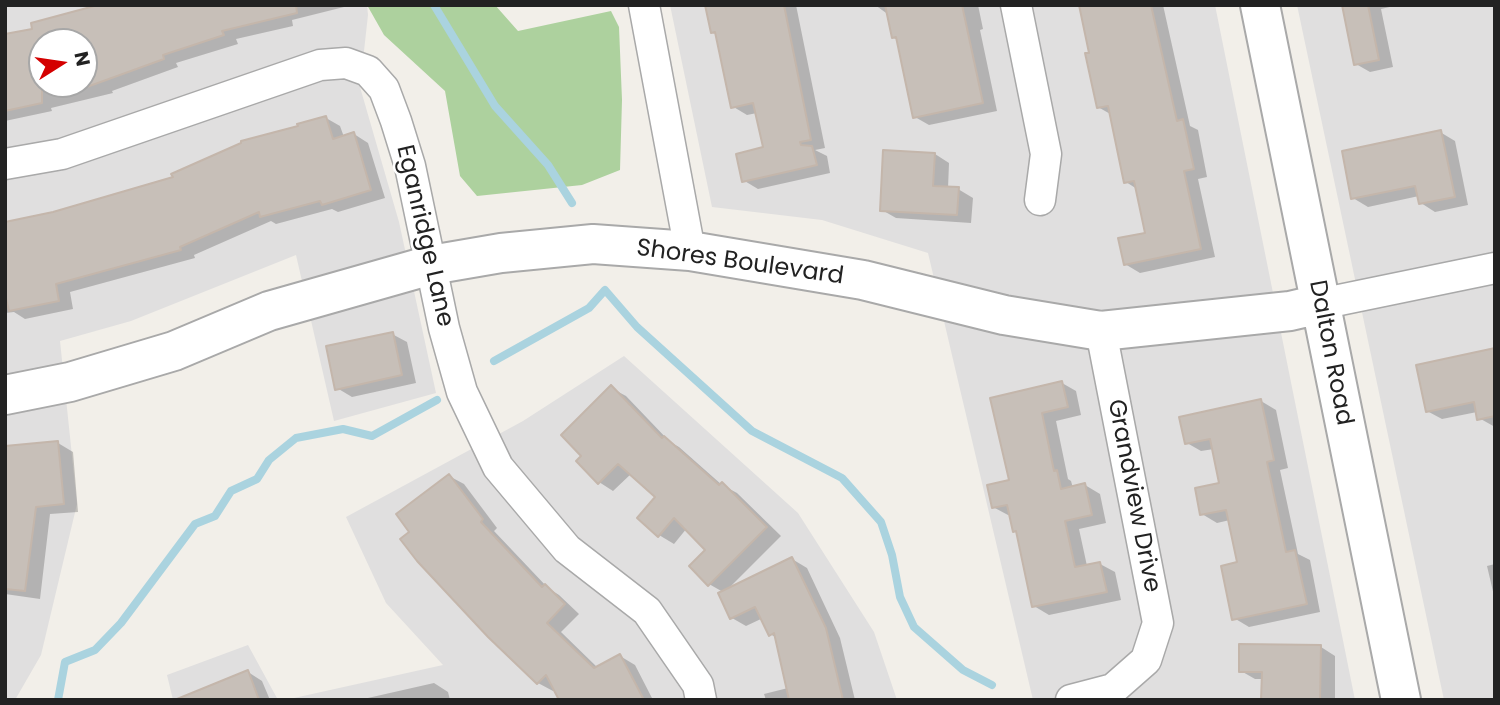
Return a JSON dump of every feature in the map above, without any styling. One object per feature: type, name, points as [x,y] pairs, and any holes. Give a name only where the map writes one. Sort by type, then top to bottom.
[{"type":"street","points":[[645,5],[690,251]]},
{"type":"street","points":[[1016,5],[1046,154],[1040,200]]},
{"type":"street","name":"Dalton Road","points":[[1260,5],[1401,700]]},
{"type":"street","name":"Eganridge Lane","points":[[5,164],[62,154],[320,65],[346,63],[368,71],[384,89],[410,166],[462,392],[498,467],[567,549],[647,611],[698,685],[701,700]]},
{"type":"street","name":"Shores Boulevard","points":[[5,395],[70,382],[161,355],[270,311],[431,265],[501,253],[593,244],[690,251],[863,280],[1004,315],[1101,331],[1290,311],[1320,304]]},
{"type":"street","points":[[1320,304],[1495,268]]},
{"type":"street","name":"Grandview Drive","points":[[1071,700],[1113,689],[1146,660],[1158,623],[1101,331]]},
{"type":"shaded area","points":[[5,5],[367,5],[360,87],[399,222],[436,393],[334,421],[296,255],[131,321],[60,341],[77,504],[41,655],[15,700],[5,700]]},
{"type":"shaded area","points":[[670,5],[1215,5],[1355,700],[1033,700],[928,253],[822,220],[712,207]]},
{"type":"shaded area","points":[[1297,5],[1495,5],[1495,700],[1444,700]]},
{"type":"shaded area","points":[[624,356],[798,513],[874,632],[897,700],[285,700],[443,665],[386,603],[346,517],[523,421]]},
{"type":"shaded area","points":[[248,645],[278,700],[173,700],[167,675]]},
{"type":"green space","points":[[367,5],[495,5],[518,31],[611,11],[619,27],[622,100],[620,170],[582,185],[477,196],[460,176],[445,91],[384,35]]},
{"type":"building","points":[[98,5],[296,5],[297,13],[222,31],[224,35],[163,55],[164,59],[98,83],[98,28],[32,28],[31,23]]},
{"type":"building","points":[[705,5],[784,5],[811,140],[800,142],[801,145],[812,146],[817,165],[742,182],[736,154],[763,147],[753,103],[731,108],[715,32],[711,33]]},
{"type":"building","points":[[885,5],[962,5],[983,103],[913,118],[896,37],[892,38]]},
{"type":"building","points":[[1079,5],[1151,5],[1177,121],[1183,119],[1194,169],[1184,171],[1201,249],[1124,265],[1118,238],[1145,233],[1134,181],[1124,183],[1108,106],[1097,108],[1085,53],[1089,53]]},
{"type":"building","points":[[1342,5],[1368,5],[1379,60],[1354,65]]},
{"type":"building","points":[[28,30],[28,98],[42,98],[42,103],[5,111],[5,34]]},
{"type":"building","points":[[326,116],[333,139],[354,132],[371,190],[322,205],[320,201],[260,217],[259,212],[180,247],[181,250],[56,284],[59,301],[9,311],[5,294],[5,222],[53,212],[173,177],[171,174],[241,141]]},
{"type":"building","points":[[1441,130],[1455,197],[1419,204],[1415,186],[1351,199],[1342,151]]},
{"type":"building","points":[[883,150],[935,153],[933,186],[959,187],[957,215],[880,211]]},
{"type":"building","points":[[393,332],[402,375],[335,390],[326,346]]},
{"type":"building","points":[[1495,348],[1495,416],[1477,420],[1474,402],[1426,412],[1416,365]]},
{"type":"building","points":[[1062,381],[1068,407],[1042,413],[1054,471],[1057,470],[1061,489],[1085,483],[1092,515],[1065,521],[1075,567],[1100,562],[1107,592],[1032,607],[1016,531],[1013,532],[1007,505],[992,508],[987,485],[1009,480],[990,398]]},
{"type":"building","points":[[611,385],[662,438],[664,436],[719,485],[722,482],[767,527],[708,586],[689,566],[705,550],[674,518],[658,537],[637,518],[655,497],[618,464],[598,484],[576,461],[581,456],[561,435]]},
{"type":"building","points":[[1261,399],[1274,460],[1267,462],[1286,552],[1295,550],[1307,604],[1232,620],[1221,566],[1237,562],[1226,510],[1200,515],[1195,488],[1219,483],[1210,439],[1185,444],[1179,417]]},
{"type":"building","points":[[58,441],[64,504],[36,507],[25,591],[5,589],[5,446]]},
{"type":"building","points":[[449,474],[483,519],[481,522],[542,587],[545,584],[565,604],[547,623],[594,668],[620,654],[644,700],[559,700],[546,675],[537,684],[488,637],[417,561],[400,539],[409,532],[396,514]]},
{"type":"building","points":[[792,557],[826,628],[843,700],[789,700],[774,633],[769,636],[755,607],[730,619],[718,593]]},
{"type":"building","points":[[1239,644],[1321,645],[1320,700],[1261,700],[1262,672],[1239,672]]},
{"type":"building","points":[[248,670],[259,700],[177,700],[177,699]]},
{"type":"waterway","points":[[434,5],[495,106],[548,165],[572,203]]},
{"type":"waterway","points":[[494,361],[589,308],[605,290],[637,327],[752,431],[842,478],[881,522],[892,555],[900,597],[914,627],[963,670],[992,685]]},
{"type":"waterway","points":[[58,700],[65,662],[95,650],[121,623],[195,524],[215,516],[231,491],[257,479],[269,460],[296,438],[343,429],[372,436],[437,400]]}]
